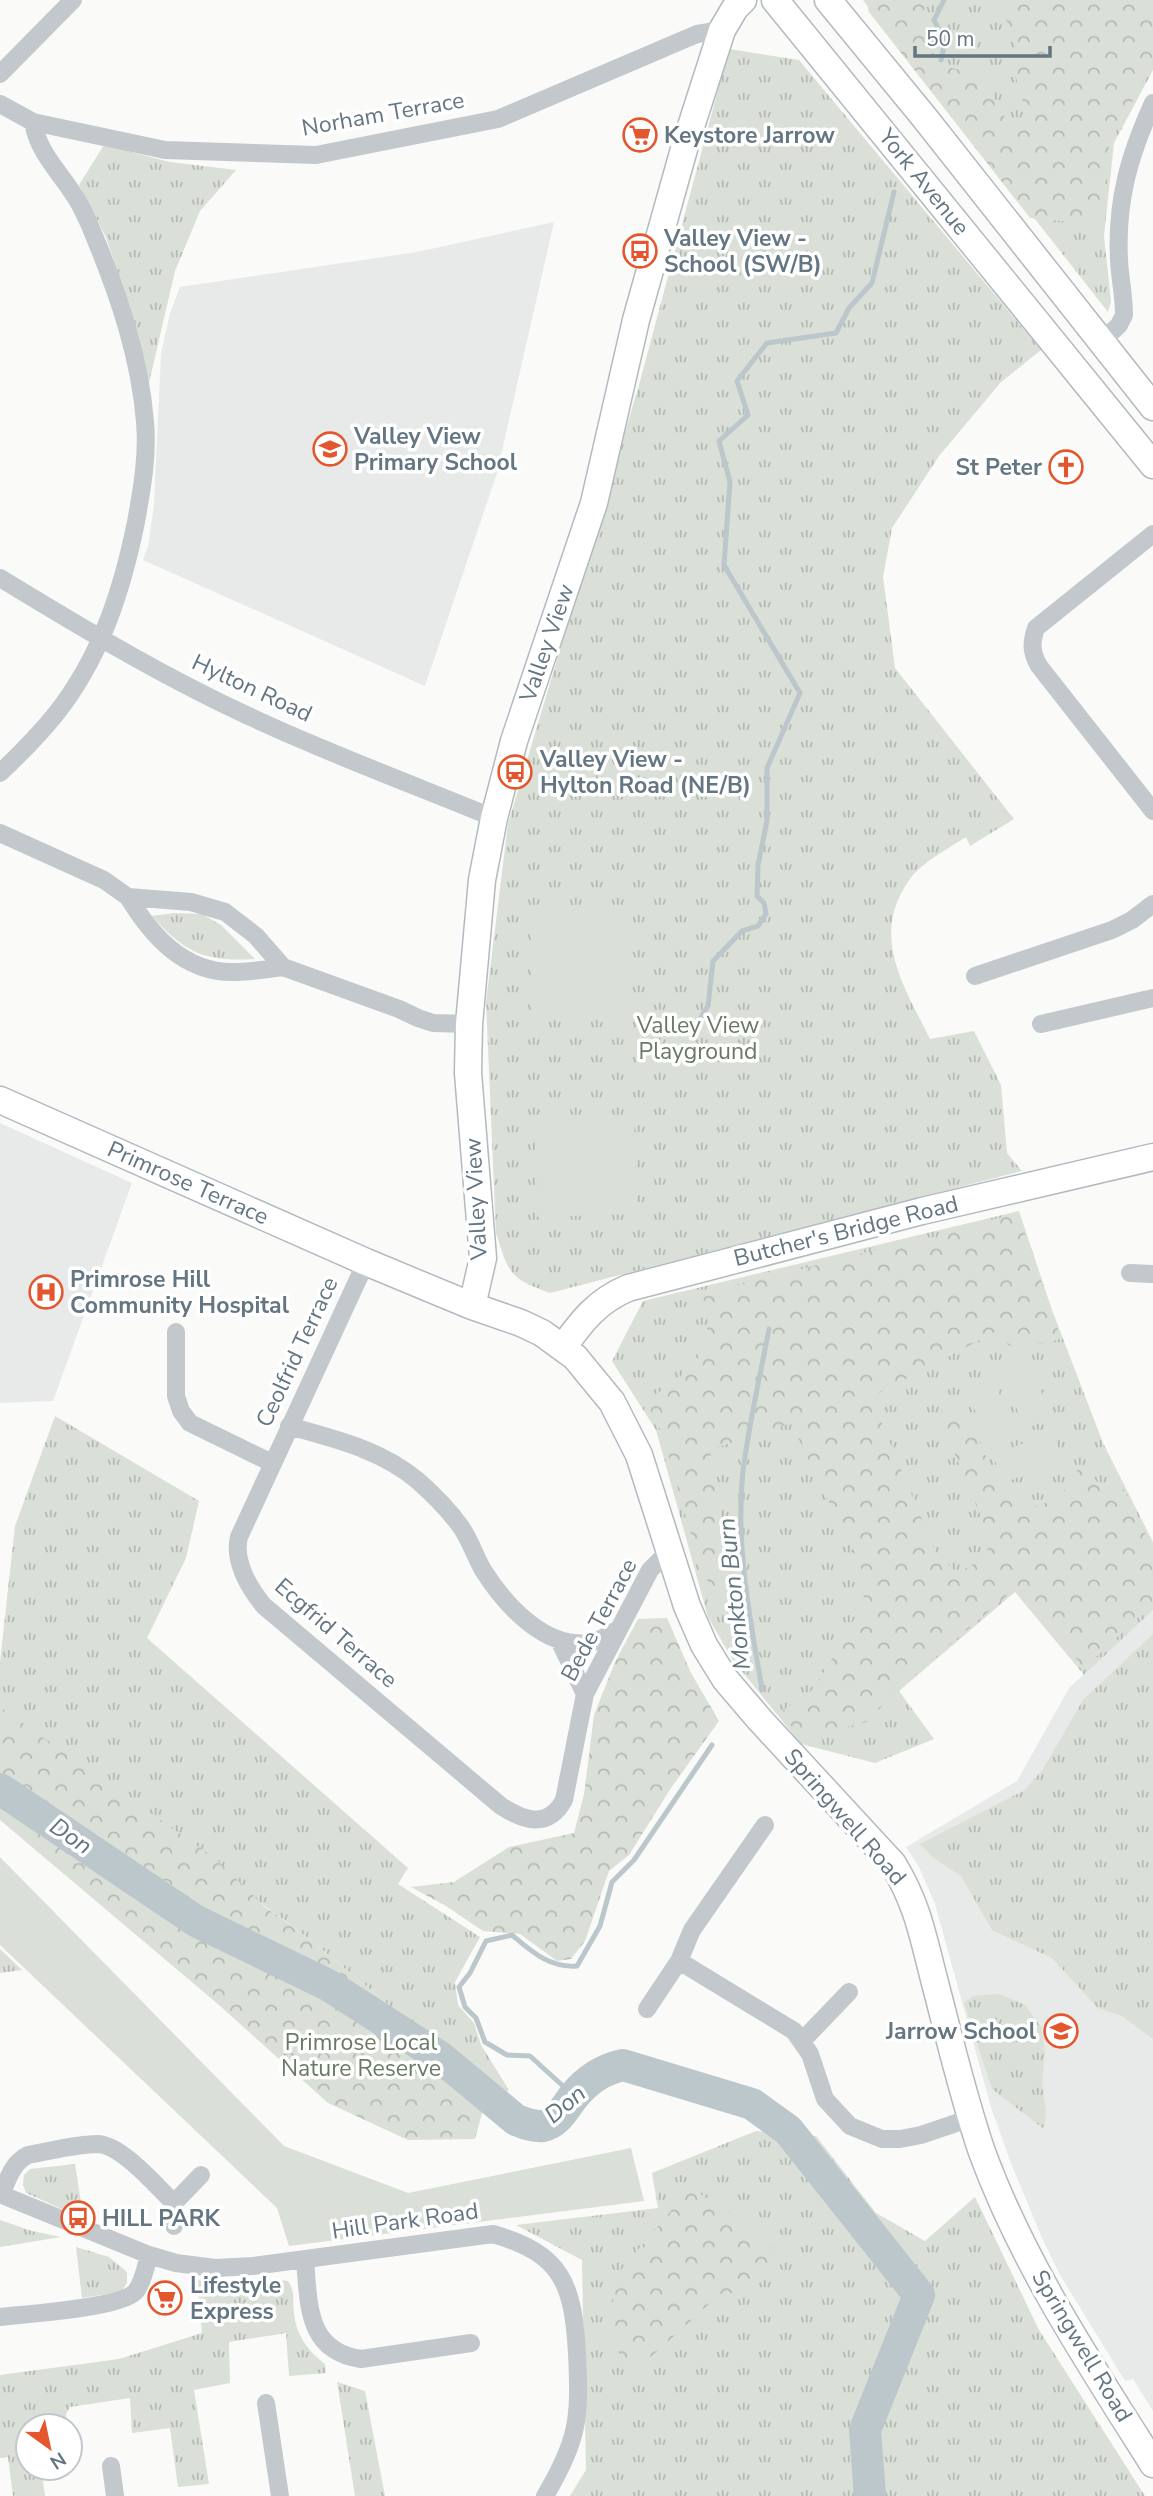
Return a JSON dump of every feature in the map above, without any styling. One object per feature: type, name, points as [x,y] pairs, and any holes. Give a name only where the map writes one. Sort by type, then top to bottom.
[{"type":"street","points":[[0,74],[73,0]]},
{"type":"street","name":"Valley View","points":[[472,1306],[483,1258],[468,1073],[469,1024],[482,880],[494,818],[514,741],[594,503],[657,241],[722,30],[743,0]]},
{"type":"street","name":"York Avenue","points":[[775,0],[1153,465]]},
{"type":"street","name":"York Avenue","points":[[828,0],[1153,407]]},
{"type":"street","name":"Norham Terrace","points":[[0,104],[33,122],[165,150],[316,155],[498,119],[697,34],[722,30]]},
{"type":"street","points":[[1071,366],[1119,325],[1124,315],[1119,234],[1125,176],[1153,103]]},
{"type":"street","points":[[0,773],[55,715],[82,676],[101,640],[122,583],[139,508],[146,454],[142,396],[131,341],[96,238],[73,193],[58,176],[45,154],[36,136],[33,122]]},
{"type":"street","points":[[1153,534],[1036,628],[1031,642],[1033,655],[1153,811]]},
{"type":"street","name":"Hylton Road","points":[[0,578],[101,640],[211,698],[335,754],[494,818]]},
{"type":"street","points":[[0,833],[104,880],[128,897],[146,926],[161,943],[201,968],[232,972],[283,967],[433,1023],[469,1024]]},
{"type":"street","points":[[128,897],[191,902],[225,912],[256,936],[283,967]]},
{"type":"street","points":[[975,976],[1112,930],[1132,920],[1153,904]]},
{"type":"street","points":[[1041,1024],[1153,998]]},
{"type":"street","name":"Primrose Terrace","points":[[0,1100],[472,1306]]},
{"type":"street","name":"Butcher's Bridge Road","points":[[563,1347],[593,1309],[609,1296],[628,1288],[922,1211],[1153,1157]]},
{"type":"street","name":"Ceolfrid Terrace","points":[[271,1463],[371,1264]]},
{"type":"street","points":[[1130,1273],[1153,1272],[1153,1289]]},
{"type":"street","name":"Springwell Road","points":[[472,1306],[531,1328],[563,1347],[604,1389],[639,1455],[687,1606],[725,1679],[892,1864],[909,1890],[922,1927],[971,2118],[1007,2211],[1055,2305],[1153,2464]]},
{"type":"street","points":[[176,1332],[176,1396],[181,1411],[190,1423],[271,1463]]},
{"type":"street","points":[[289,1426],[364,1448],[384,1457],[415,1478],[446,1508],[462,1529],[482,1569],[510,1604],[550,1638],[569,1643],[594,1642],[617,1630]]},
{"type":"street","name":"Ecgfrid Terrace","points":[[271,1463],[237,1545],[242,1566],[256,1597],[494,1801]]},
{"type":"street","name":"Bede Terrace","points":[[494,1801],[514,1814],[534,1820],[544,1819],[559,1809],[564,1800],[585,1694],[650,1570],[669,1551]]},
{"type":"street","points":[[559,1640],[585,1694]]},
{"type":"street","points":[[647,2010],[678,1961],[692,1930],[765,1825]]},
{"type":"street","points":[[678,1961],[794,2032],[810,2054],[825,2099],[850,2126],[864,2134],[900,2140],[921,2136],[971,2118]]},
{"type":"street","points":[[802,2041],[849,1992]]},
{"type":"street","points":[[1,2195],[13,2167],[20,2159],[28,2155],[100,2144],[125,2156],[174,2203]]},
{"type":"street","points":[[174,2226],[174,2203],[201,2175]]},
{"type":"street","name":"Hill Park Road","points":[[1,2195],[149,2255],[176,2263],[215,2268],[305,2260],[494,2234],[535,2250],[551,2264],[563,2280],[571,2299],[575,2318],[580,2406],[570,2452],[545,2496]]},
{"type":"street","points":[[0,2317],[129,2298],[138,2289],[149,2255]]},
{"type":"street","name":"Hill Park Road","points":[[305,2260],[312,2320],[320,2337],[333,2350],[347,2357],[361,2359],[471,2343]]},
{"type":"street","points":[[266,2403],[280,2496]]},
{"type":"street","points":[[111,2466],[115,2496]]},
{"type":"shaded area","name":"Valley View Primary School","points":[[554,222],[497,473],[425,686],[143,560],[148,546],[154,505],[161,354],[170,313],[180,287],[417,252]]},
{"type":"shaded area","name":"Primrose Hill Community Hospital","points":[[0,1123],[132,1183],[53,1401],[0,1403]]},
{"type":"shaded area","name":"Jarrow School","points":[[1153,1610],[1153,2411],[1133,2379],[1125,2381],[1060,2275],[1042,2238],[991,2107],[935,1904],[918,1865],[906,1847],[1017,1781],[1069,1688]]},
{"type":"green space","points":[[863,0],[1153,0],[1153,70],[1114,143],[1104,236],[1111,302],[1108,312]]},
{"type":"green space","points":[[866,0],[930,0],[920,16],[925,46],[951,68],[981,74],[1012,130],[1020,131],[1026,113],[1016,78],[1014,44],[1003,11],[1007,0],[1153,0],[1153,64],[1109,144],[1105,225],[1030,218],[869,12]]},
{"type":"green space","name":"Valley View Playground","points":[[729,49],[799,60],[1041,350],[1001,382],[939,456],[892,528],[883,577],[895,668],[1014,819],[970,846],[966,837],[915,873],[898,900],[892,920],[891,940],[895,960],[901,980],[930,1039],[974,1031],[1001,1085],[1007,1153],[1022,1171],[550,1293],[526,1283],[512,1273],[496,1233],[486,1002],[508,824],[639,385]]},
{"type":"green space","points":[[104,145],[170,162],[236,170],[200,211],[175,271],[149,383],[139,337],[106,237],[79,185]]},
{"type":"green space","points":[[630,909],[631,1012],[532,1013],[531,911]]},
{"type":"green space","points":[[174,913],[202,914],[221,925],[255,959],[222,959],[186,947],[152,916]]},
{"type":"green space","points":[[634,1118],[637,1214],[538,1217],[535,1121]]},
{"type":"green space","points":[[1019,1211],[1052,1310],[1103,1443],[1153,1542],[1153,1610],[1084,1675],[1015,1592],[899,1691],[934,1739],[875,1763],[801,1744],[732,1659],[708,1617],[656,1430],[612,1361],[643,1301]]},
{"type":"green space","points":[[1018,1213],[1061,1339],[1020,1348],[1008,1345],[997,1331],[871,1397],[936,1553],[957,1573],[983,1556],[990,1538],[941,1421],[942,1402],[958,1407],[976,1434],[995,1477],[1019,1511],[1059,1496],[1079,1469],[1088,1472],[1103,1488],[1121,1484],[1153,1549],[1153,1604],[1084,1668],[1016,1588],[897,1690],[867,1722],[827,1732],[795,1732],[782,1711],[812,1690],[829,1664],[863,1603],[866,1579],[791,1423],[710,1450],[734,1594],[714,1591],[701,1570],[662,1433],[645,1400],[673,1384],[700,1356],[710,1318],[702,1295],[894,1245],[930,1248],[954,1230]]},
{"type":"green space","points":[[1028,1359],[1052,1418],[1025,1429],[1001,1370]]},
{"type":"green space","points":[[992,1376],[1017,1435],[990,1446],[965,1387]]},
{"type":"green space","points":[[55,1416],[199,1501],[186,1558],[147,1638],[408,1868],[398,1884],[480,1937],[455,1982],[458,2005],[474,2023],[481,2045],[509,2090],[498,2098],[313,1942],[0,1707],[0,1662],[15,1526]]},
{"type":"green space","points":[[1052,1431],[1063,1458],[1004,1483],[993,1456]]},
{"type":"green space","points":[[667,1618],[691,1673],[719,1721],[671,1788],[629,1855],[609,1871],[585,1941],[571,1959],[557,1961],[520,1934],[483,1931],[411,1887],[454,1882],[509,1847],[574,1833],[584,1794],[594,1715],[615,1662],[638,1619]]},
{"type":"green space","points":[[1153,1634],[1153,2039],[1122,2016],[1098,2008],[1052,1958],[992,1930],[961,1876],[932,1857],[920,1844],[1025,1790],[1043,1769],[1083,1700]]},
{"type":"green space","name":"Primrose Local Nature Reserve","points":[[0,1707],[216,1859],[264,1906],[313,1942],[489,2088],[475,2139],[408,2140],[328,2103],[219,2005],[0,1820]]},
{"type":"green space","points":[[0,1857],[284,2146],[408,2193],[631,2148],[644,2201],[289,2246],[277,2208],[0,1945]]},
{"type":"green space","points":[[0,1949],[22,1970],[0,1973]]},
{"type":"green space","points":[[999,1994],[1025,2005],[1041,2027],[1045,2052],[1042,2082],[1046,2112],[1044,2129],[992,2089],[964,2003],[973,1996]]},
{"type":"green space","points":[[756,2131],[816,2136],[876,2213],[925,2241],[975,2197],[1039,2330],[1145,2496],[570,2496],[586,2470],[582,2260],[516,2225],[658,2208],[652,2173]]},
{"type":"green space","points":[[75,2164],[83,2215],[73,2214],[26,2193],[24,2175],[30,2169]]},
{"type":"green space","points":[[694,2190],[735,2217],[770,2246],[772,2272],[749,2292],[720,2294],[652,2356],[625,2366],[607,2328],[620,2271],[681,2199]]},
{"type":"green space","points":[[0,2220],[32,2231],[61,2237],[0,2247]]},
{"type":"green space","points":[[76,2247],[109,2257],[127,2272],[127,2283],[121,2292],[82,2298]]},
{"type":"green space","points":[[271,2279],[288,2281],[293,2293],[297,2328],[308,2348],[325,2364],[326,2373],[289,2376],[286,2333],[229,2342],[230,2383],[194,2390],[209,2484],[178,2487],[170,2428],[132,2433],[130,2398],[70,2407],[67,2412],[14,2412],[14,2482],[43,2482],[45,2496],[13,2496],[8,2457],[0,2458],[0,2375],[119,2359],[202,2333],[197,2280],[216,2282]]},
{"type":"green space","points":[[337,2382],[365,2391],[385,2496],[355,2496]]},
{"type":"waterway","name":"Monkton Burn","points":[[941,60],[945,42],[934,20],[944,0]]},
{"type":"waterway","name":"Monkton Burn","points":[[698,1022],[708,1006],[713,961],[742,931],[758,926],[766,914],[764,903],[757,896],[758,865],[767,821],[767,768],[800,693],[724,565],[730,482],[719,441],[748,415],[737,381],[767,343],[836,333],[849,308],[872,283],[894,192]]},
{"type":"waterway","name":"Monkton Burn","points":[[762,1689],[745,1581],[741,1498],[748,1436],[769,1329]]},
{"type":"waterway","name":"Monkton Burn","points":[[574,2096],[530,2056],[507,2055],[485,2042],[476,2018],[465,2007],[459,1987],[470,1973],[486,1941],[512,1935],[550,1962],[577,1966],[600,1926],[612,1882],[634,1860],[712,1745]]},
{"type":"waterway","name":"Don","points":[[0,1789],[196,1921],[328,1985],[440,2057],[516,2120],[536,2126],[548,2124],[557,2118],[590,2080],[609,2069],[623,2065],[752,2104],[788,2130],[919,2295],[865,2430],[870,2496]]},
{"type":"place","name":"Keystore Jarrow","points":[[640,135]]},
{"type":"place","name":"Valley View - School (SW/B)","points":[[640,251]]},
{"type":"place","name":"Valley View Primary School","points":[[330,449]]},
{"type":"place","name":"St Peter","points":[[1066,467]]},
{"type":"place","name":"Valley View - Hylton Road (NE/B)","points":[[515,772]]},
{"type":"place","name":"Primrose Hill Community Hospital","points":[[46,1292]]},
{"type":"place","name":"Jarrow School","points":[[1061,2031]]},
{"type":"place","name":"HILL PARK","points":[[78,2218]]},
{"type":"place","name":"Lifestyle Express","points":[[165,2298]]}]
